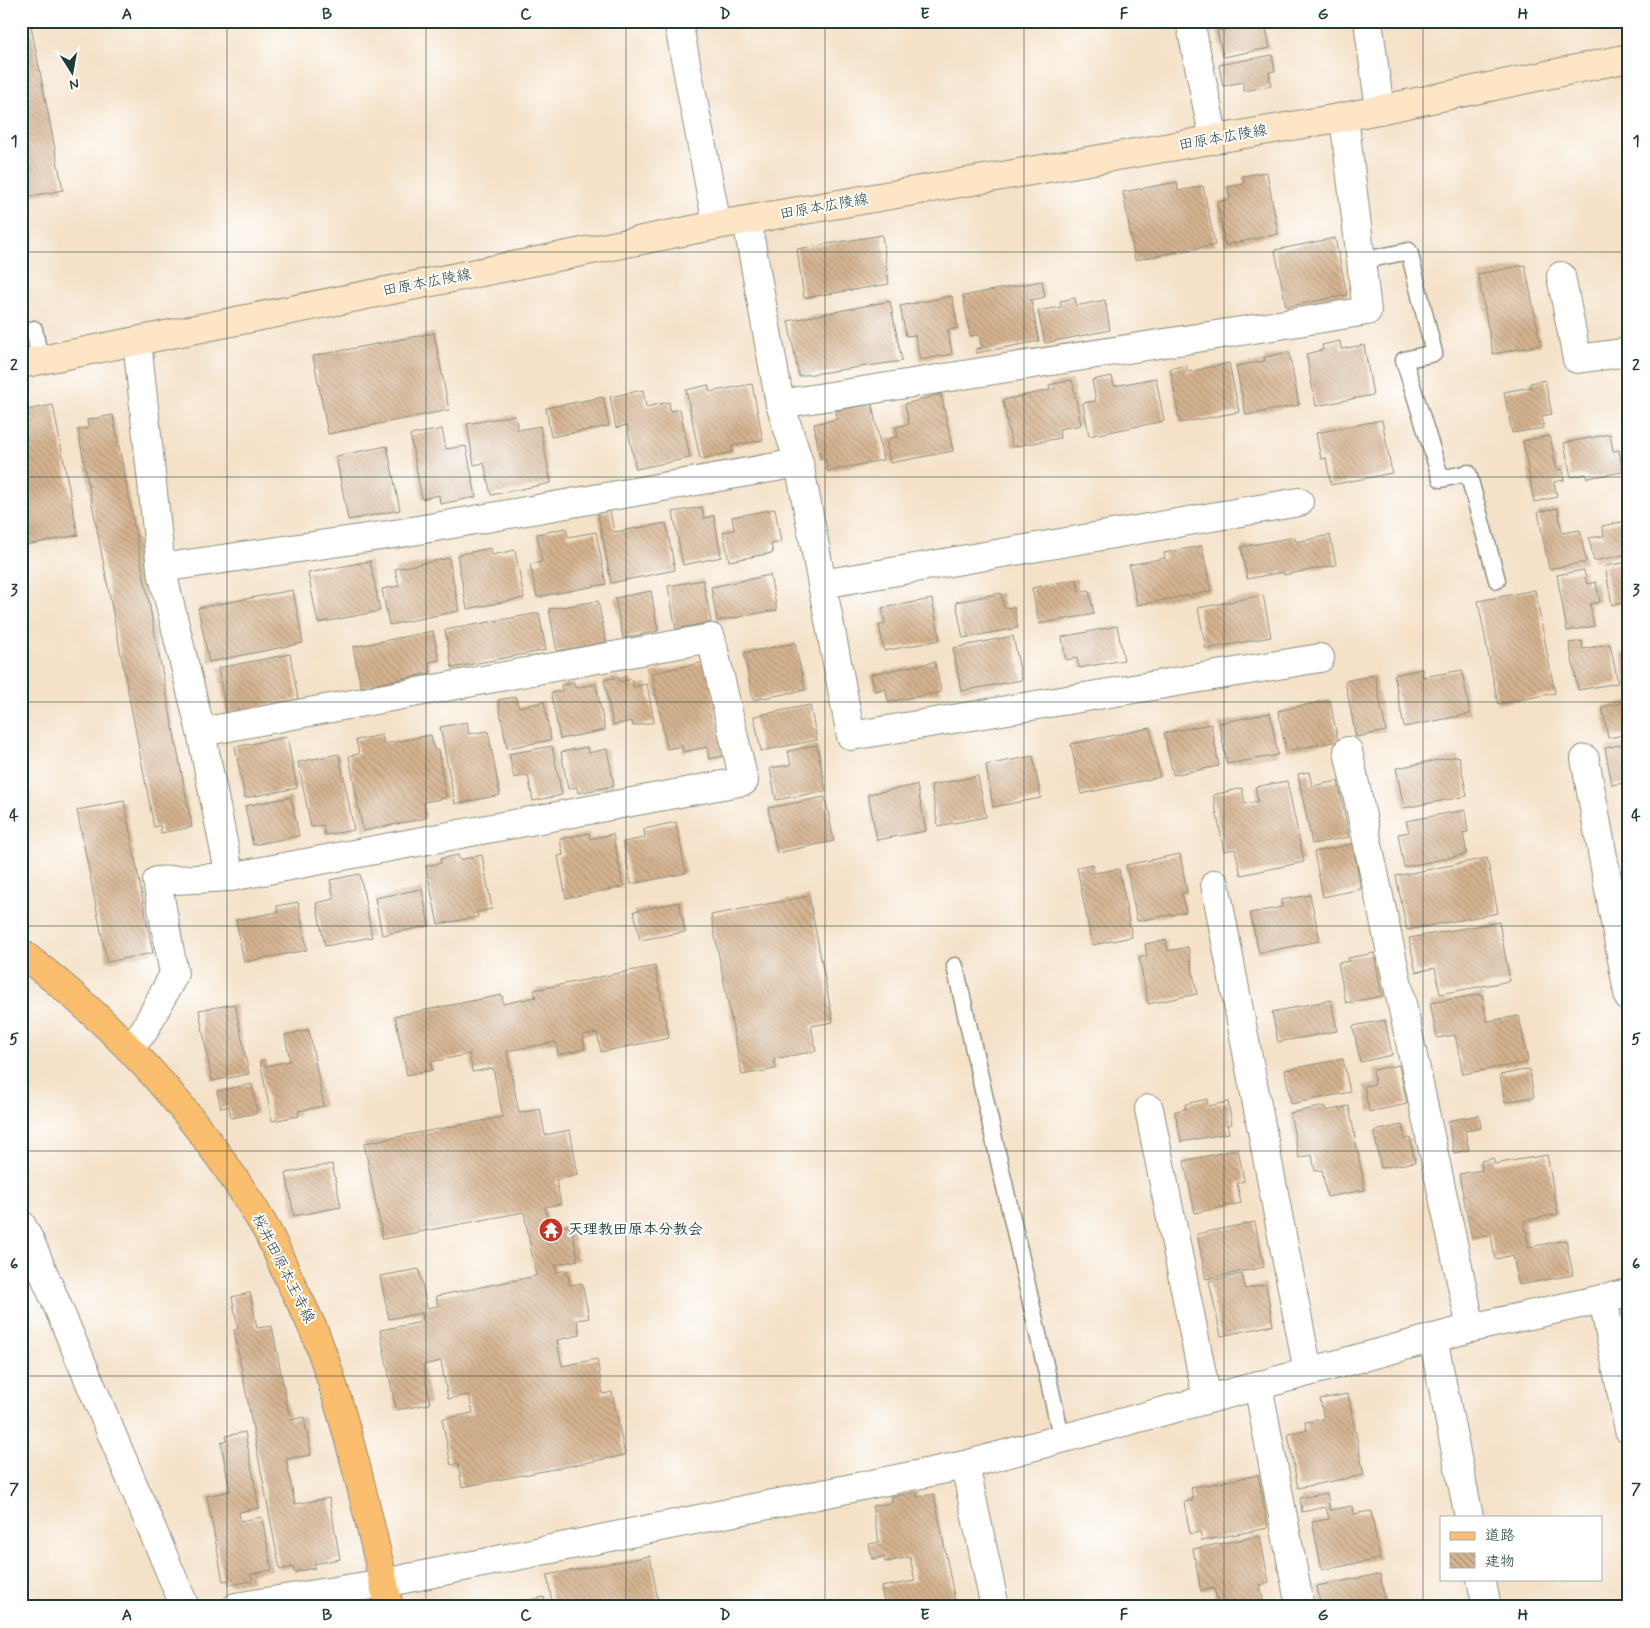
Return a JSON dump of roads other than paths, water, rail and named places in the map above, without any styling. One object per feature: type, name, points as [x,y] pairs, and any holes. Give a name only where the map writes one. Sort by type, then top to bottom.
[{"type":"main road","name":"田原本広陵線","points":[[31,362],[717,225],[1344,117],[1629,58]]},
{"type":"main road","name":"桜井田原本王寺線","points":[[21,953],[66,987],[130,1046],[166,1086],[212,1147],[266,1230],[318,1340],[344,1423],[387,1595]]},
{"type":"street","points":[[678,21],[717,225]]},
{"type":"street","points":[[1190,21],[1214,140]]},
{"type":"street","points":[[1368,21],[1380,110]]},
{"type":"street","points":[[780,404],[1367,311],[1344,117]]},
{"type":"street","points":[[746,221],[780,404],[800,463],[851,736],[1320,658]]},
{"type":"street","points":[[1561,276],[1577,359],[1629,352]]},
{"type":"street","points":[[137,341],[161,568],[201,732],[230,877]]},
{"type":"street","points":[[161,568],[401,533],[800,463]]},
{"type":"street","points":[[822,584],[1299,502]]},
{"type":"street","points":[[130,1046],[144,1032],[174,974],[157,881],[230,877],[744,782],[711,638],[201,732]]},
{"type":"street","points":[[1348,751],[1471,1328]]},
{"type":"street","points":[[1584,759],[1629,998]]},
{"type":"street","points":[[1215,884],[1308,1372]]},
{"type":"street","points":[[1149,1108],[1207,1398]]},
{"type":"street","points":[[21,1224],[112,1429],[185,1607]]},
{"type":"street","points":[[236,1607],[387,1595],[965,1465],[1432,1338],[1616,1296],[1629,1430]]},
{"type":"street","points":[[1432,1338],[1469,1516]]},
{"type":"street","points":[[1258,1385],[1300,1607]]},
{"type":"street","points":[[965,1465],[995,1607]]},
{"type":"street","points":[[1482,1580],[1487,1607]]},
{"type":"lane","points":[[1361,261],[1409,251],[1434,353],[1404,360],[1441,479],[1468,473],[1497,580]]},
{"type":"lane","points":[[31,362],[34,329]]},
{"type":"lane","points":[[955,966],[1062,1440]]},
{"type":"place","name":"天理教田原本分教会","points":[[551,1230]]}]
